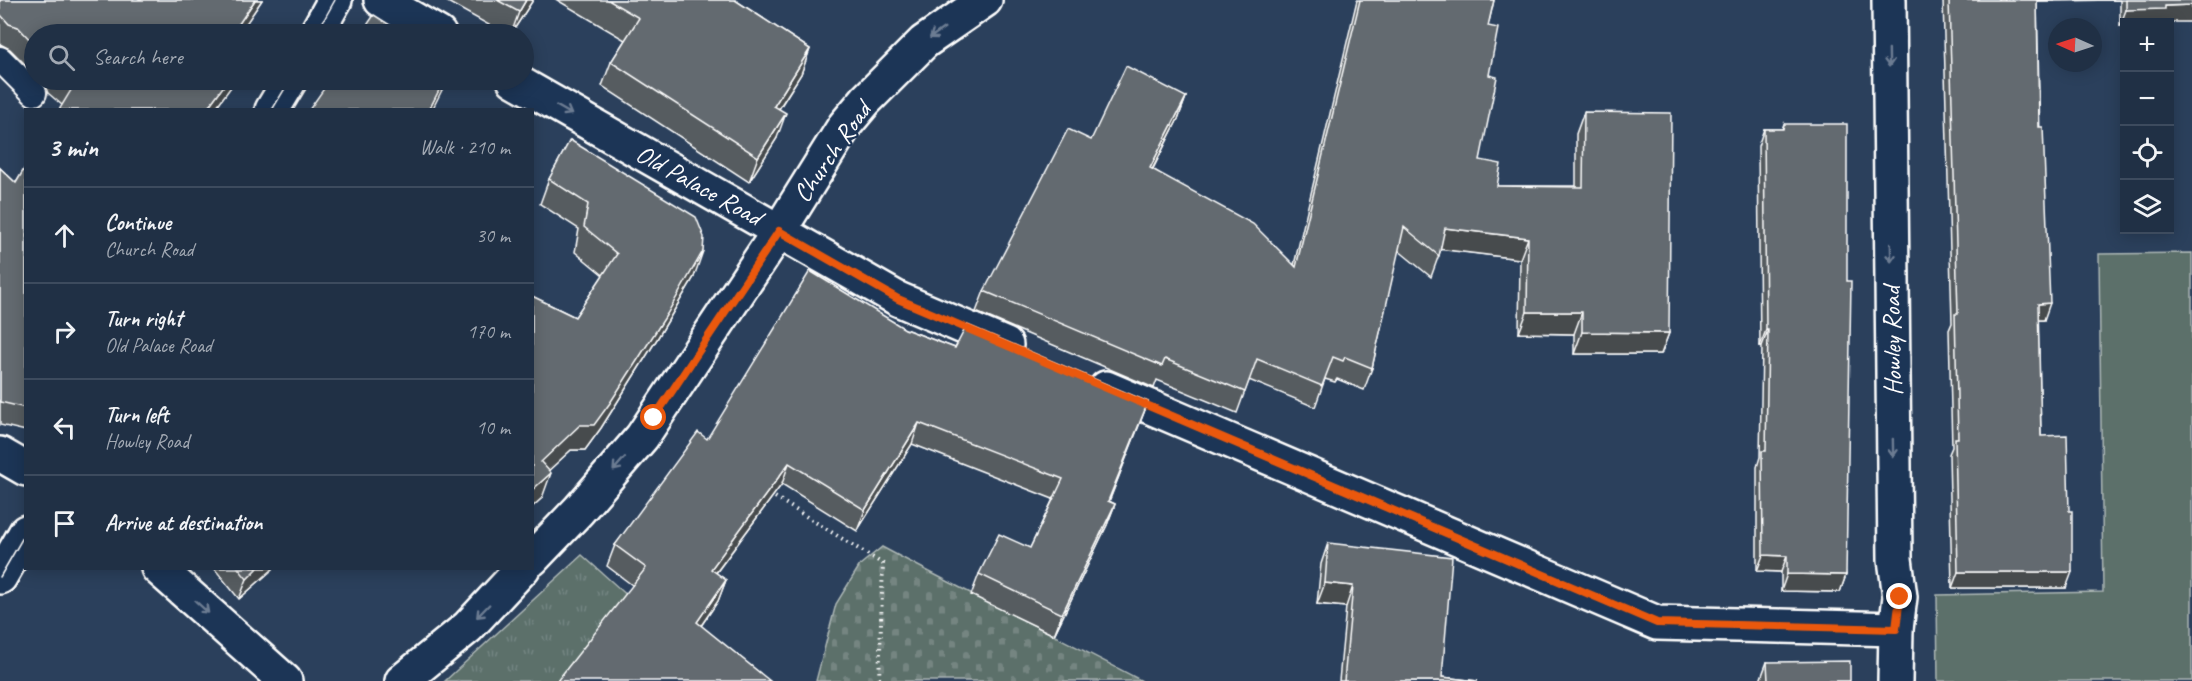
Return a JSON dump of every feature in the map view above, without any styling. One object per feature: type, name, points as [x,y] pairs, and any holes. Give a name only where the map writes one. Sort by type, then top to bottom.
[{"type":"street","points":[[322,24],[335,0]]},
{"type":"street","points":[[381,0],[422,24]]},
{"type":"street","name":"Church Road","points":[[534,557],[579,510],[642,437],[779,231],[845,125],[866,100],[924,42],[985,0]]},
{"type":"street","name":"Howley Road","points":[[1888,0],[1894,559],[1900,597],[1896,629],[1896,681]]},
{"type":"street","points":[[273,108],[284,90]]},
{"type":"street","name":"Old Palace Road","points":[[532,90],[898,299],[1030,355]]},
{"type":"street","points":[[1074,374],[1657,623],[1896,629]]},
{"type":"street","points":[[0,454],[24,469]]},
{"type":"street","points":[[0,577],[24,535]]},
{"type":"street","points":[[160,570],[285,681]]},
{"type":"street","points":[[402,681],[468,627],[521,570]]},
{"type":"lane","points":[[0,59],[24,83]]},
{"type":"lane","points":[[31,90],[34,93]]},
{"type":"path","points":[[769,494],[884,564],[879,681]]},
{"type":"green space","points":[[2192,253],[2192,681],[1938,681],[1937,595],[2103,592],[2099,254]]},
{"type":"green space","points":[[882,547],[1142,681],[816,681],[836,604],[860,565]]},
{"type":"green space","points":[[582,555],[630,598],[566,681],[445,681]]},
{"type":"building","points":[[0,0],[255,0],[239,24],[24,24],[24,33],[18,27],[9,24],[0,14]]},
{"type":"building","points":[[497,0],[526,0],[519,12]]},
{"type":"building","points":[[608,0],[735,0],[810,49],[774,106],[786,113],[758,157],[611,62],[639,18]]},
{"type":"building","points":[[1360,0],[1494,0],[1488,26],[1498,28],[1489,75],[1497,77],[1480,160],[1501,164],[1497,186],[1583,187],[1584,112],[1671,113],[1669,333],[1582,332],[1582,312],[1527,312],[1528,238],[1445,228],[1439,256],[1404,227],[1372,368],[1345,357],[1343,361],[1333,357],[1322,386],[1257,359],[1245,392],[1165,359],[1162,366],[984,291],[1068,129],[1091,140],[1126,66],[1186,97],[1150,168],[1253,224],[1296,267]]},
{"type":"building","points":[[1949,0],[2037,0],[2039,127],[2043,127],[2050,303],[2038,304],[2041,436],[2067,435],[2069,511],[2072,511],[2072,572],[1958,572],[1955,314],[1958,314]]},
{"type":"building","points":[[2126,0],[2192,0],[2192,5],[2165,6],[2165,9],[2126,10]]},
{"type":"building","points":[[374,15],[388,24],[368,24]]},
{"type":"building","points":[[71,90],[221,90],[207,108],[60,108]]},
{"type":"building","points":[[323,90],[439,90],[430,108],[310,108]]},
{"type":"building","points":[[1784,124],[1847,124],[1847,281],[1851,281],[1846,575],[1787,574],[1787,556],[1763,555],[1762,451],[1766,451],[1768,330],[1766,330],[1764,129],[1783,129]]},
{"type":"building","points":[[570,140],[696,217],[704,237],[703,251],[667,314],[610,403],[594,425],[580,425],[541,462],[551,473],[534,488],[534,297],[575,317],[617,254],[584,227],[588,204],[549,179]]},
{"type":"building","points":[[0,168],[16,183],[24,169],[24,408],[0,402]]},
{"type":"building","points":[[810,271],[905,329],[955,348],[967,325],[1148,402],[1108,501],[1115,504],[1062,614],[979,574],[999,534],[1030,548],[1063,479],[919,423],[865,510],[789,463],[711,569],[726,580],[697,622],[770,681],[557,681],[646,568],[615,545],[698,432],[707,439]]},
{"type":"building","points":[[1328,543],[1452,557],[1442,677],[1478,681],[1344,681],[1353,586],[1325,583]]},
{"type":"building","points":[[240,570],[256,570],[247,579]]},
{"type":"building","points":[[1850,661],[1850,681],[1768,681],[1767,662]]},
{"type":"tram line","points":[[322,24],[335,0]]},
{"type":"tram line","points":[[273,108],[284,90]]},
{"type":"tram line","points":[[0,577],[24,535]]},
{"type":"route","points":[[654,418],[779,231],[898,299],[1657,623],[1896,629],[1900,597]]}]
